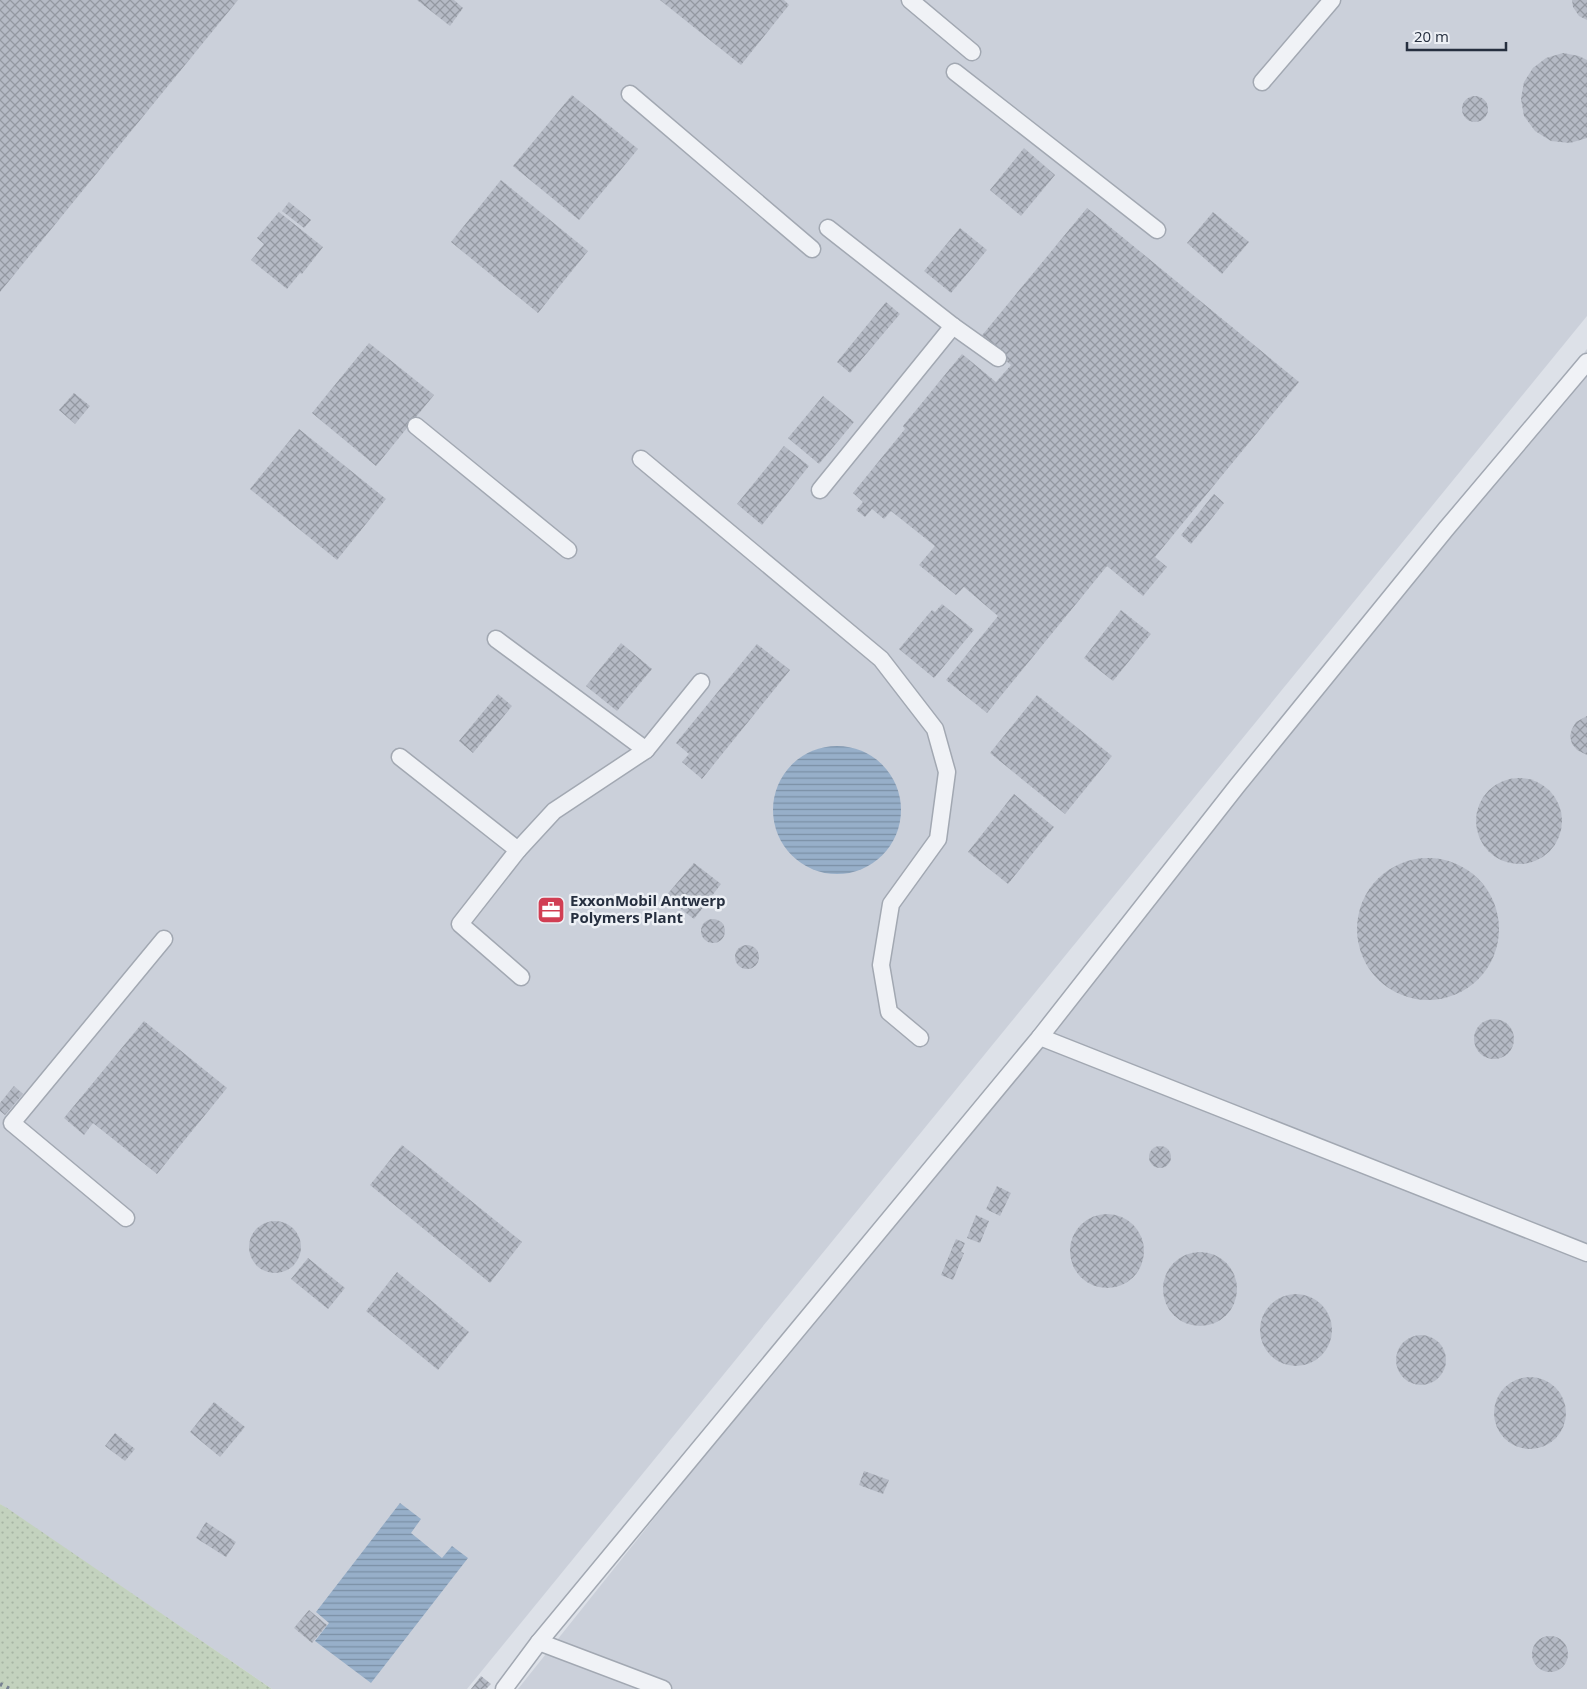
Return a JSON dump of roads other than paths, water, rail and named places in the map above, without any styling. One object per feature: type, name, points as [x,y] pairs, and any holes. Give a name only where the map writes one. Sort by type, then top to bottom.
[{"type":"lane","points":[[910,0],[972,52]]},
{"type":"lane","points":[[1262,82],[1332,0]]},
{"type":"lane","points":[[955,72],[1157,230]]},
{"type":"lane","points":[[630,94],[812,249]]},
{"type":"lane","points":[[828,228],[953,326],[998,358]]},
{"type":"lane","points":[[820,490],[953,326]]},
{"type":"lane","points":[[504,1689],[539,1642],[1040,1037],[1243,778],[1446,529],[1587,362]]},
{"type":"lane","points":[[416,426],[568,550]]},
{"type":"lane","points":[[641,460],[880,659],[935,729],[947,772],[938,839],[891,904],[881,965],[889,1012],[920,1038]]},
{"type":"lane","points":[[496,639],[646,750]]},
{"type":"lane","points":[[521,977],[460,924],[518,850],[554,811],[646,750],[700,682]]},
{"type":"lane","points":[[400,757],[518,850]]},
{"type":"lane","points":[[126,1218],[12,1123],[164,939]]},
{"type":"lane","points":[[1040,1037],[1587,1253]]},
{"type":"lane","points":[[539,1642],[663,1689]]},
{"type":"water","points":[[837,746],[861,751],[882,765],[896,786],[901,810],[896,834],[882,855],[861,869],[837,874],[813,869],[792,855],[778,834],[773,810],[778,786],[792,765],[813,751]]},
{"type":"water","points":[[400,1503],[421,1519],[411,1533],[442,1558],[452,1546],[468,1558],[371,1683],[315,1641],[329,1623],[316,1612]]},
{"type":"railway","points":[[0,1684],[10,1689]]},
{"type":"place","name":"ExxonMobil Antwerp Polymers Plant","points":[[551,910]]}]
